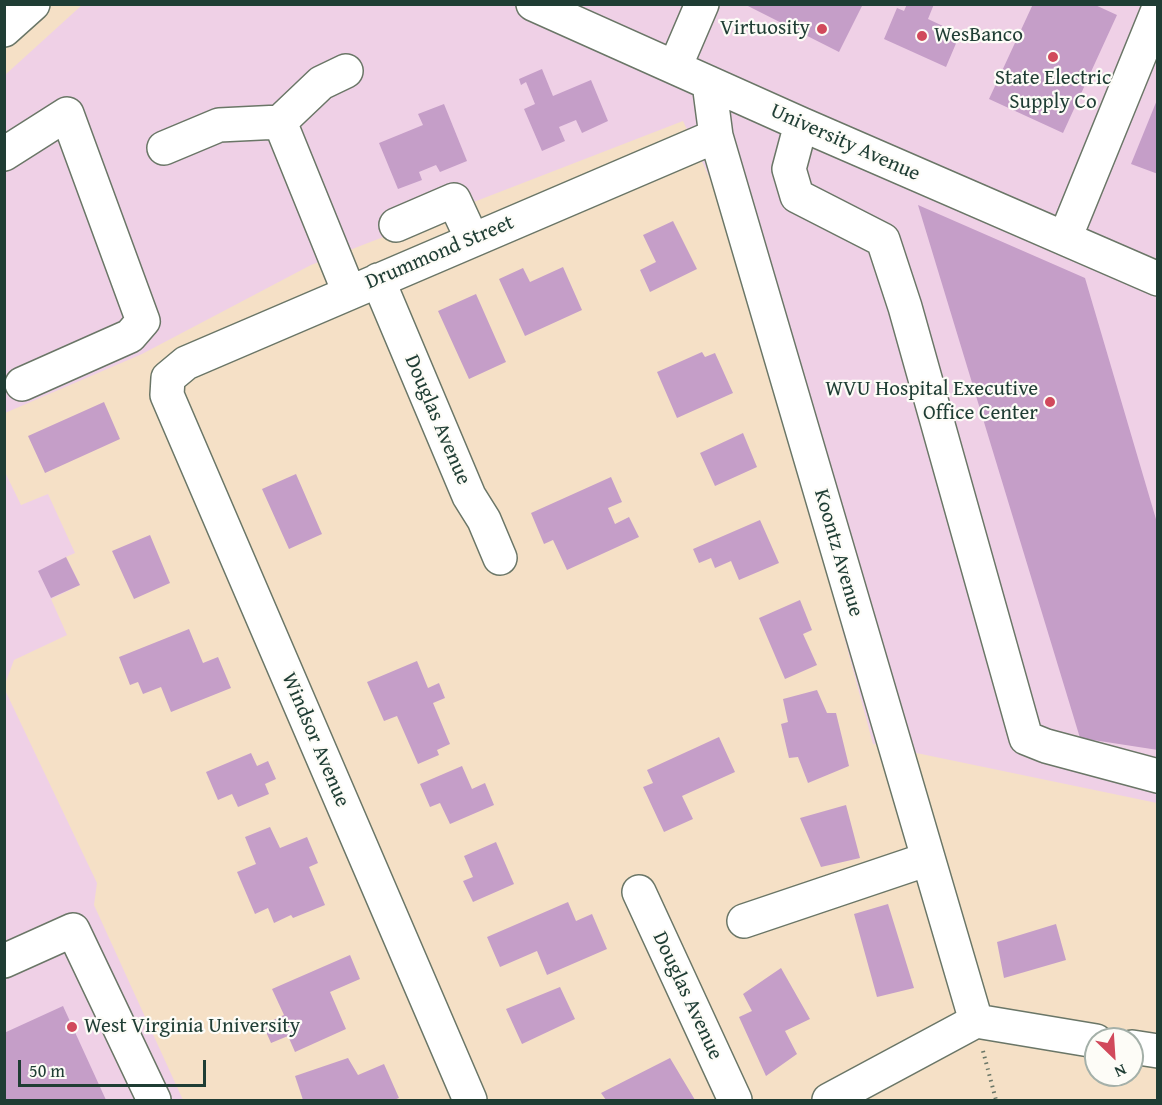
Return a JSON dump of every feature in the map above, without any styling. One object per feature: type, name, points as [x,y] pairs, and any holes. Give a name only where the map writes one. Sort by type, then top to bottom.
[{"type":"street","points":[[4,30],[33,4]]},
{"type":"street","name":"University Avenue","points":[[533,4],[801,124],[1158,279]]},
{"type":"street","points":[[675,67],[702,4]]},
{"type":"street","points":[[1065,238],[1158,10]]},
{"type":"street","points":[[164,148],[219,124],[280,122],[321,82],[346,70]]},
{"type":"street","name":"Koontz Avenue","points":[[709,83],[716,136],[976,1021]]},
{"type":"street","points":[[4,154],[68,114],[143,321],[130,336],[22,384]]},
{"type":"street","name":"Douglas Avenue","points":[[280,122],[469,496],[484,520],[500,558]]},
{"type":"street","points":[[801,124],[789,169],[797,196],[883,240],[908,318],[1026,738],[1046,746],[1158,776]]},
{"type":"street","name":"Drummond Street","points":[[168,378],[186,363],[716,136]]},
{"type":"street","points":[[396,225],[453,200],[472,239]]},
{"type":"street","name":"Windsor Avenue","points":[[168,378],[167,395],[470,1101]]},
{"type":"street","points":[[744,921],[928,859]]},
{"type":"street","name":"Douglas Avenue","points":[[639,892],[735,1101]]},
{"type":"street","points":[[4,961],[73,930],[154,1101]]},
{"type":"street","points":[[829,1101],[976,1021],[1084,1039]]},
{"type":"path","points":[[976,1021],[996,1101]]},
{"type":"shaded area","points":[[82,5],[1157,5],[1157,803],[873,744],[735,232],[683,121],[311,265],[142,354],[5,413],[5,75]]},
{"type":"shaded area","points":[[4,470],[21,505],[48,494],[75,553],[66,557],[80,585],[51,599],[67,635],[14,660],[5,684]]},
{"type":"shaded area","points":[[4,688],[97,883],[94,905],[183,1100],[5,1100]]},
{"type":"building","name":"Virtuosity","points":[[744,4],[863,4],[839,52]]},
{"type":"building","name":"WesBanco","points":[[907,4],[934,4],[928,19],[960,34],[946,67],[884,39],[897,8],[904,11]]},
{"type":"building","name":"State Electric Supply Co","points":[[1033,4],[1093,4],[1117,15],[1063,133],[989,99]]},
{"type":"building","points":[[542,69],[553,96],[591,80],[608,121],[582,133],[576,120],[559,127],[565,141],[542,151],[524,109],[535,104],[526,82],[521,85],[519,79]]},
{"type":"building","points":[[1158,100],[1158,174],[1131,164]]},
{"type":"building","points":[[444,104],[467,161],[440,172],[436,165],[419,172],[422,180],[398,189],[379,143],[423,125],[418,114]]},
{"type":"building","name":"WVU Hospital Executive Office Center","points":[[918,205],[1085,278],[1158,526],[1158,750],[1080,738]]},
{"type":"building","points":[[673,221],[697,269],[650,292],[640,270],[656,262],[643,235]]},
{"type":"building","points":[[563,267],[582,310],[525,336],[499,279],[523,268],[530,282]]},
{"type":"building","points":[[476,294],[506,362],[469,379],[438,311]]},
{"type":"building","points":[[702,352],[705,357],[715,353],[733,393],[677,418],[657,372]]},
{"type":"building","points":[[104,402],[120,439],[45,473],[28,436]]},
{"type":"building","points":[[743,433],[757,467],[715,486],[700,453]]},
{"type":"building","points":[[296,474],[322,534],[289,549],[262,489]]},
{"type":"building","points":[[611,477],[622,502],[608,508],[615,524],[629,517],[639,537],[567,570],[553,540],[544,544],[531,513]]},
{"type":"building","points":[[760,520],[779,563],[739,580],[731,561],[715,568],[711,558],[699,563],[693,549]]},
{"type":"building","points":[[150,535],[170,583],[134,599],[112,551]]},
{"type":"building","points":[[66,557],[80,585],[51,598],[38,571]]},
{"type":"building","points":[[800,600],[812,630],[803,634],[817,665],[785,679],[759,618]]},
{"type":"building","points":[[189,629],[203,663],[218,657],[231,688],[171,712],[161,687],[143,694],[138,682],[130,685],[119,657]]},
{"type":"building","points":[[417,661],[428,688],[439,683],[445,698],[433,703],[450,744],[437,750],[439,755],[418,764],[397,716],[384,721],[367,682]]},
{"type":"building","points":[[817,690],[827,713],[836,713],[849,766],[808,783],[798,757],[789,758],[781,724],[788,722],[783,699]]},
{"type":"building","points":[[719,737],[735,772],[682,796],[693,819],[664,832],[643,787],[653,783],[647,770]]},
{"type":"building","points":[[251,753],[257,766],[268,761],[276,779],[265,784],[269,794],[238,807],[232,794],[218,800],[206,772]]},
{"type":"building","points":[[462,766],[472,789],[485,783],[494,805],[450,824],[440,803],[430,807],[420,784]]},
{"type":"building","points":[[846,805],[860,858],[821,867],[800,818]]},
{"type":"building","points":[[270,827],[280,848],[307,837],[318,863],[309,867],[325,905],[293,918],[291,915],[274,923],[268,908],[255,914],[237,872],[256,864],[245,837]]},
{"type":"building","points":[[496,842],[514,884],[473,902],[463,881],[473,877],[464,856]]},
{"type":"building","points":[[568,902],[576,921],[592,914],[607,949],[547,975],[537,951],[500,967],[487,937]]},
{"type":"building","points":[[888,904],[914,988],[877,997],[854,914]]},
{"type":"building","points":[[1056,924],[1066,960],[1004,978],[997,942]]},
{"type":"building","points":[[350,955],[360,979],[330,992],[346,1029],[295,1052],[288,1036],[271,1043],[263,1025],[284,1015],[272,989]]},
{"type":"building","points":[[781,968],[810,1019],[785,1031],[797,1054],[766,1076],[739,1017],[752,1011],[743,994]]},
{"type":"building","points":[[560,987],[575,1019],[522,1044],[506,1009]]},
{"type":"building","points":[[63,1006],[106,1100],[4,1100],[4,1033]]},
{"type":"building","points":[[348,1058],[358,1075],[384,1064],[399,1098],[394,1100],[303,1100],[295,1076]]},
{"type":"building","points":[[670,1058],[695,1100],[606,1100],[601,1093]]},
{"type":"place","name":"Virtuosity","points":[[822,29]]},
{"type":"place","name":"WesBanco","points":[[922,36]]},
{"type":"place","name":"State Electric Supply Co","points":[[1053,57]]},
{"type":"place","name":"WVU Hospital Executive Office Center","points":[[1050,402]]},
{"type":"place","name":"West Virginia University","points":[[72,1027]]}]
